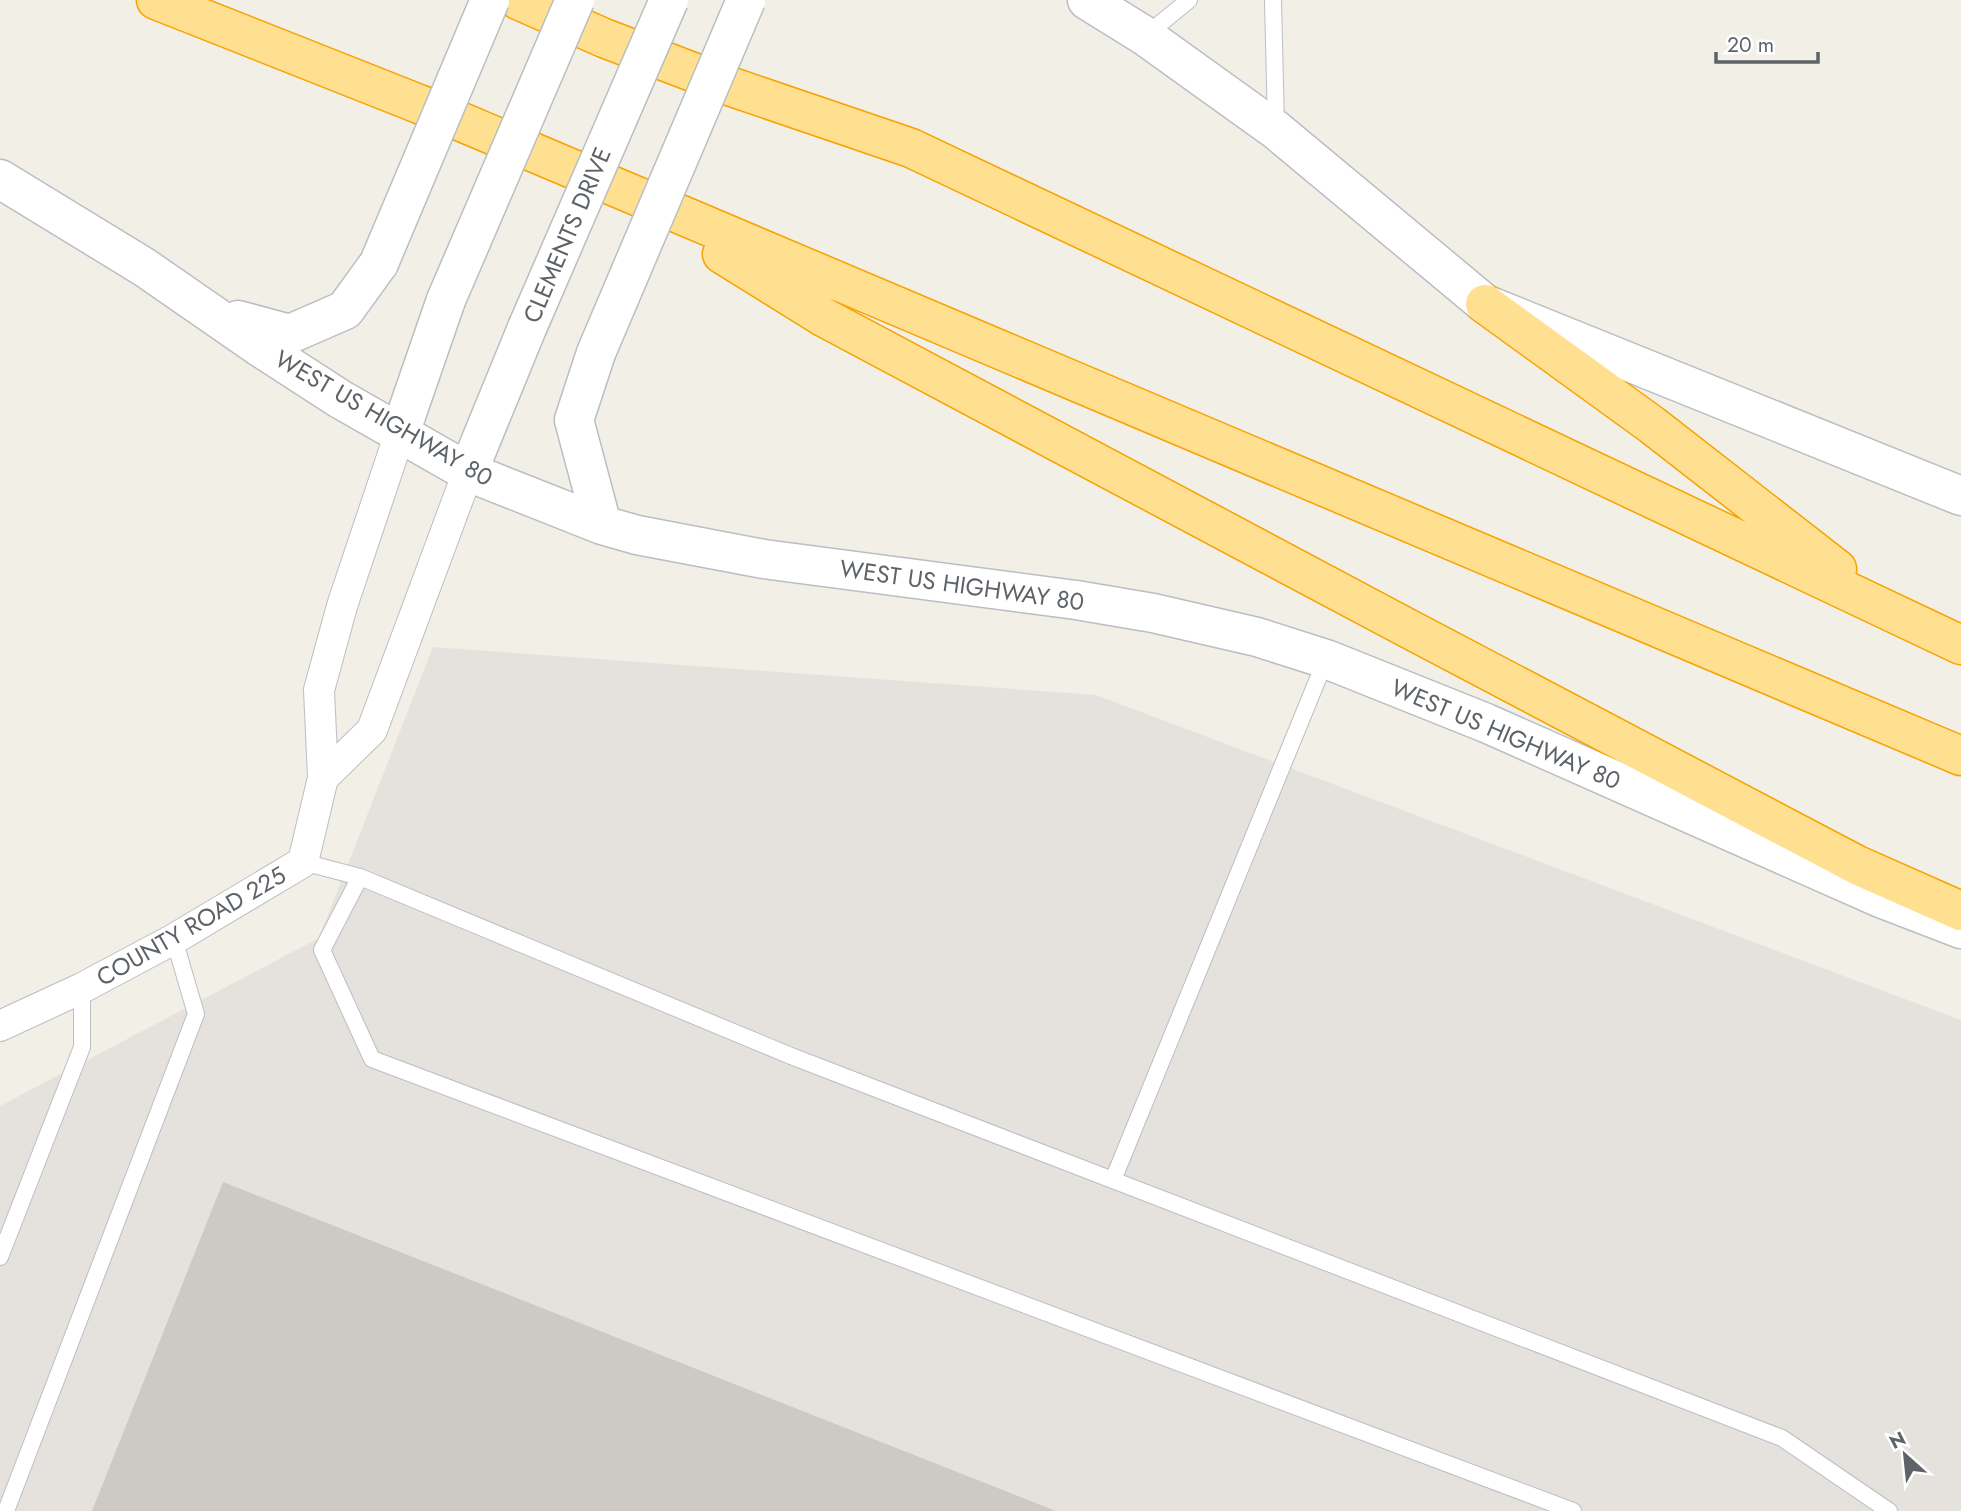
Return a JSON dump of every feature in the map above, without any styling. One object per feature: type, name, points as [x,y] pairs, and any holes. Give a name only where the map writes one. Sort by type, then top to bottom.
[{"type":"highway","points":[[156,0],[419,104],[1961,756]]},
{"type":"highway","points":[[518,0],[604,38],[729,86],[911,148],[1945,638]]},
{"type":"highway","points":[[625,193],[825,318],[1846,859],[1961,912]]},
{"type":"highway","points":[[1485,304],[1652,425],[1821,558],[1945,638]]},
{"type":"main road","points":[[212,313],[290,334],[345,310],[379,263],[490,0]]},
{"type":"main road","points":[[400,433],[446,300],[575,0]]},
{"type":"main road","name":"CLEMENTS DRIVE","points":[[468,472],[527,328],[669,0]]},
{"type":"main road","points":[[601,525],[574,420],[596,353],[746,0]]},
{"type":"main road","points":[[1087,0],[1145,36],[1276,130],[1485,304],[1961,496]]},
{"type":"main road","name":"WEST US HIGHWAY 80","points":[[0,179],[144,267],[340,399],[468,472],[601,525],[637,535],[764,559],[1063,598],[1153,613],[1257,637],[1325,659],[1486,723],[1878,897],[1961,929]]},
{"type":"street","name":"COUNTY ROAD 225","points":[[0,1026],[82,988],[174,939],[303,862],[323,778],[319,690],[342,606],[400,433]]},
{"type":"street","points":[[323,778],[372,730],[468,472]]},
{"type":"lane","points":[[1145,36],[1189,0]]},
{"type":"lane","points":[[1273,0],[1276,130]]},
{"type":"lane","points":[[1114,1180],[1325,659]]},
{"type":"lane","points":[[303,862],[360,877],[791,1056],[1782,1438],[1889,1511]]},
{"type":"lane","points":[[360,877],[323,950],[372,1059],[1573,1511]]},
{"type":"lane","points":[[6,1511],[196,1014],[174,939]]},
{"type":"lane","points":[[0,1257],[82,1047],[82,988]]},
{"type":"shaded area","points":[[433,647],[1096,695],[1961,1020],[1961,1511],[0,1511],[0,1106],[319,938]]},
{"type":"building","points":[[223,1182],[1056,1511],[92,1511]]}]
